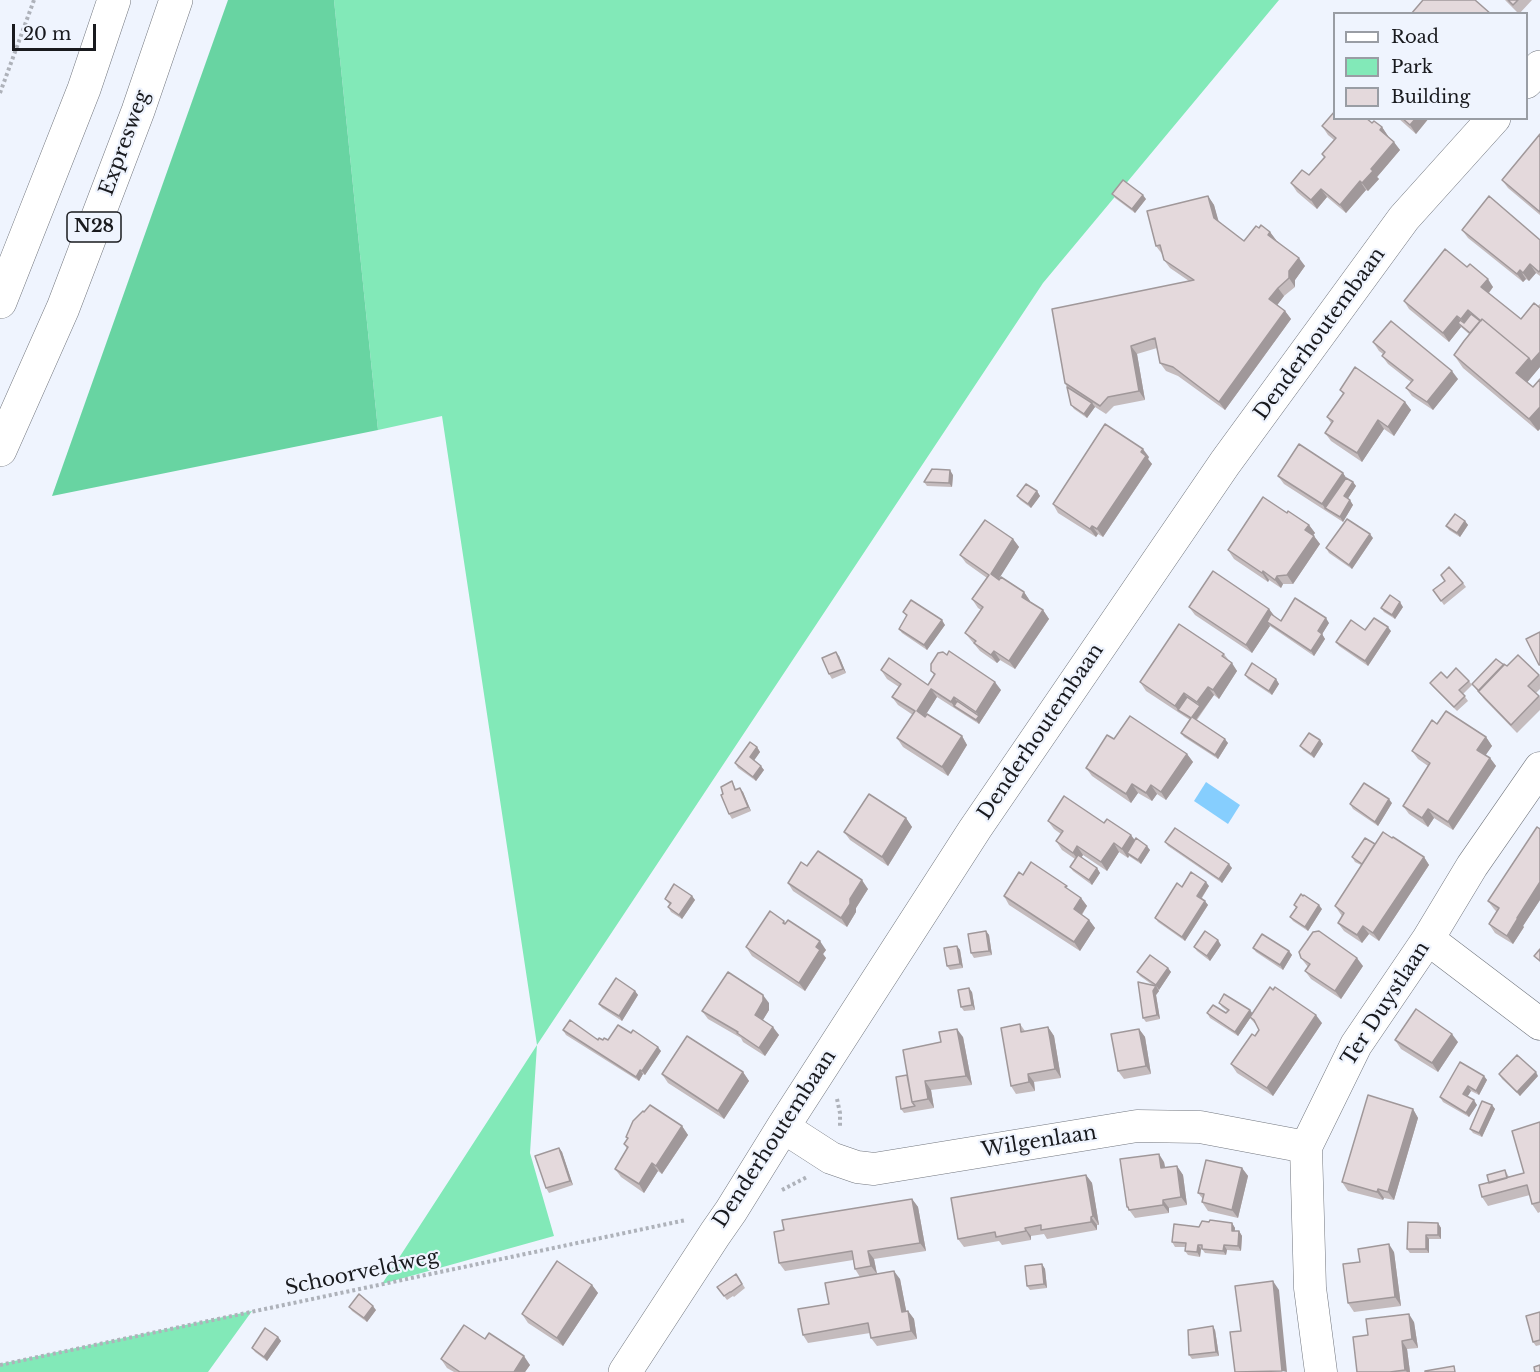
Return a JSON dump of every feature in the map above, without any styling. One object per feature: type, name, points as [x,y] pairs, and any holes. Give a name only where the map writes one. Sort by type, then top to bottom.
[{"type":"main road","name":"N28","points":[[0,302],[84,89],[114,0]]},
{"type":"main road","name":"Expresweg","points":[[0,450],[63,308],[134,122],[177,0]]},
{"type":"main road","points":[[1528,81],[1540,67]]},
{"type":"main road","name":"Denderhoutembaan","points":[[625,1372],[975,829],[1225,463],[1404,218],[1492,120]]},
{"type":"street","name":"Ter Duystlaan","points":[[1321,1372],[1310,1288],[1305,1147],[1356,1044],[1428,939],[1472,866],[1540,768]]},
{"type":"street","points":[[1428,939],[1540,1024]]},
{"type":"street","name":"Wilgenlaan","points":[[783,1127],[831,1158],[857,1167],[874,1169],[1137,1126],[1200,1127],[1305,1147]]},
{"type":"path","points":[[0,93],[34,0]]},
{"type":"path","name":"Schoorveldweg","points":[[0,1365],[731,1210]]},
{"type":"green space","points":[[228,0],[334,0],[378,430],[52,496]]},
{"type":"green space","points":[[334,0],[1279,0],[1043,283],[537,1045],[442,416],[378,430]]},
{"type":"green space","points":[[537,1045],[530,1153],[554,1236],[382,1284]]},
{"type":"green space","points":[[252,1311],[208,1372],[0,1372],[0,1364]]},
{"type":"water","points":[[1206,782],[1240,805],[1228,824],[1194,801]]},
{"type":"building","points":[[1423,0],[1475,0],[1489,12],[1413,12]]},
{"type":"building","points":[[1508,0],[1518,0],[1513,5]]},
{"type":"building","points":[[1333,113],[1333,120],[1368,120],[1372,123],[1374,121],[1382,127],[1380,130],[1394,142],[1371,169],[1373,171],[1362,183],[1360,181],[1340,205],[1321,189],[1311,200],[1291,183],[1302,170],[1309,175],[1325,157],[1322,154],[1336,138],[1322,126]]},
{"type":"building","points":[[1404,120],[1414,120],[1410,125]]},
{"type":"building","points":[[1540,134],[1540,212],[1502,180]]},
{"type":"building","points":[[1123,180],[1143,195],[1132,209],[1112,194]]},
{"type":"building","points":[[1208,196],[1214,218],[1244,241],[1256,226],[1259,228],[1261,225],[1270,232],[1268,235],[1299,258],[1289,271],[1289,278],[1269,299],[1285,311],[1219,402],[1173,367],[1160,363],[1155,338],[1131,346],[1139,391],[1108,397],[1100,406],[1065,383],[1052,309],[1194,280],[1164,260],[1160,245],[1156,246],[1147,211]]},
{"type":"building","points":[[1489,196],[1540,240],[1539,272],[1530,264],[1523,273],[1520,270],[1517,274],[1462,230]]},
{"type":"building","points":[[1445,249],[1467,267],[1470,264],[1488,279],[1481,287],[1521,319],[1534,303],[1540,308],[1540,352],[1531,362],[1482,319],[1481,321],[1468,310],[1461,319],[1457,316],[1443,333],[1404,301]]},
{"type":"building","points":[[1471,314],[1480,321],[1470,333],[1458,323],[1460,320],[1464,323]]},
{"type":"building","points":[[1482,319],[1529,358],[1516,373],[1533,387],[1540,379],[1540,407],[1529,419],[1454,355]]},
{"type":"building","points":[[1391,321],[1452,371],[1427,402],[1406,388],[1413,380],[1382,356],[1385,352],[1373,342]]},
{"type":"building","points":[[1355,367],[1405,402],[1388,427],[1378,420],[1357,453],[1325,433],[1333,421],[1327,417],[1344,393],[1340,390]]},
{"type":"building","points":[[1067,387],[1092,403],[1084,414],[1071,405]]},
{"type":"building","points":[[1105,424],[1143,449],[1141,452],[1146,456],[1097,529],[1092,526],[1090,529],[1053,504]]},
{"type":"building","points":[[1299,444],[1343,473],[1322,504],[1278,476]]},
{"type":"building","points":[[932,469],[950,470],[949,483],[924,482]]},
{"type":"building","points":[[1346,478],[1353,482],[1344,496],[1350,500],[1340,517],[1325,508]]},
{"type":"building","points":[[1026,484],[1037,491],[1028,504],[1017,496]]},
{"type":"building","points":[[1263,497],[1309,525],[1305,530],[1314,536],[1287,575],[1277,576],[1275,580],[1228,550]]},
{"type":"building","points":[[1455,514],[1465,521],[1457,533],[1446,526]]},
{"type":"building","points":[[1347,519],[1370,534],[1349,565],[1326,548]]},
{"type":"building","points":[[985,520],[1013,539],[991,574],[999,580],[1001,577],[1024,592],[1022,597],[1043,610],[1009,661],[994,651],[991,655],[974,643],[976,641],[965,633],[983,607],[972,599],[989,575],[960,555]]},
{"type":"building","points":[[1449,567],[1463,583],[1441,601],[1433,590],[1445,581],[1441,575]]},
{"type":"building","points":[[1213,571],[1269,609],[1246,645],[1189,607]]},
{"type":"building","points":[[1390,595],[1400,602],[1392,615],[1381,608]]},
{"type":"building","points":[[1295,598],[1326,618],[1318,631],[1322,634],[1311,651],[1267,622],[1271,614],[1281,621]]},
{"type":"building","points":[[911,600],[942,620],[924,645],[899,629],[907,615],[903,612]]},
{"type":"building","points":[[1374,618],[1388,627],[1365,661],[1336,642],[1351,620],[1365,630]]},
{"type":"building","points":[[1179,624],[1224,654],[1222,656],[1232,663],[1213,690],[1208,687],[1197,702],[1184,693],[1175,706],[1140,682]]},
{"type":"building","points":[[1540,632],[1540,665],[1539,665],[1526,639]]},
{"type":"building","points":[[949,651],[995,682],[976,712],[954,697],[951,702],[931,689],[917,711],[925,717],[927,714],[962,736],[942,767],[897,738],[915,711],[892,697],[901,684],[881,670],[889,658],[928,685],[935,674],[931,671],[931,664],[938,653],[943,652],[947,655]]},
{"type":"building","points":[[836,652],[843,669],[829,674],[822,658]]},
{"type":"building","points":[[1518,655],[1539,675],[1528,686],[1539,696],[1511,725],[1478,691],[1504,664],[1507,666]]},
{"type":"building","points":[[1496,659],[1504,665],[1479,691],[1472,684]]},
{"type":"building","points":[[1252,663],[1276,679],[1269,691],[1245,675]]},
{"type":"building","points":[[1456,668],[1469,681],[1459,690],[1465,696],[1454,707],[1430,683],[1441,672],[1447,678]]},
{"type":"building","points":[[1187,697],[1200,706],[1192,717],[1225,739],[1215,755],[1181,733],[1191,718],[1178,710]]},
{"type":"building","points":[[957,701],[979,716],[976,720],[954,706]]},
{"type":"building","points":[[1446,711],[1486,737],[1477,750],[1490,758],[1448,822],[1428,809],[1422,818],[1403,806],[1430,763],[1412,751],[1432,720],[1437,724]]},
{"type":"building","points":[[1130,716],[1187,754],[1161,792],[1151,785],[1146,793],[1132,784],[1126,794],[1086,768],[1107,735],[1114,739]]},
{"type":"building","points":[[1309,733],[1320,740],[1311,754],[1300,746]]},
{"type":"building","points":[[750,742],[757,747],[750,757],[761,766],[753,777],[735,763]]},
{"type":"building","points":[[732,781],[735,790],[740,788],[748,807],[729,814],[721,795],[723,794],[721,787]]},
{"type":"building","points":[[1364,783],[1389,799],[1375,822],[1350,804]]},
{"type":"building","points":[[869,794],[906,818],[882,857],[844,832]]},
{"type":"building","points":[[1064,796],[1104,823],[1107,819],[1131,835],[1122,849],[1114,843],[1101,862],[1077,846],[1073,853],[1056,841],[1063,831],[1048,821]]},
{"type":"building","points":[[1537,827],[1540,829],[1540,882],[1507,936],[1489,924],[1499,908],[1488,901]]},
{"type":"building","points":[[1175,828],[1229,864],[1219,879],[1165,842]]},
{"type":"building","points":[[1383,832],[1424,857],[1373,933],[1363,926],[1357,935],[1338,923],[1344,913],[1335,906]]},
{"type":"building","points":[[1136,838],[1147,846],[1138,860],[1127,853]]},
{"type":"building","points":[[1365,838],[1375,844],[1362,864],[1352,857]]},
{"type":"building","points":[[818,851],[862,880],[841,918],[788,883],[801,862],[807,866]]},
{"type":"building","points":[[1078,855],[1097,868],[1089,880],[1070,867]]},
{"type":"building","points":[[1031,862],[1081,898],[1074,909],[1089,920],[1074,942],[1004,896],[1019,872],[1023,875]]},
{"type":"building","points":[[1191,872],[1206,882],[1197,896],[1205,901],[1182,937],[1155,918],[1177,883],[1182,887]]},
{"type":"building","points":[[674,884],[692,896],[679,915],[668,907],[671,903],[665,899]]},
{"type":"building","points":[[1301,894],[1319,905],[1305,927],[1290,917],[1297,907],[1294,905]]},
{"type":"building","points":[[770,911],[784,921],[783,923],[785,924],[788,920],[820,941],[816,947],[820,950],[799,983],[746,947]]},
{"type":"building","points":[[986,931],[989,951],[971,953],[968,934]]},
{"type":"building","points":[[1205,931],[1218,940],[1207,956],[1194,947]]},
{"type":"building","points":[[1319,931],[1357,958],[1335,991],[1305,971],[1310,964],[1301,958],[1299,952],[1313,932]]},
{"type":"building","points":[[1262,934],[1289,951],[1280,965],[1253,948]]},
{"type":"building","points":[[957,946],[960,964],[947,966],[944,948]]},
{"type":"building","points":[[1540,949],[1540,961],[1534,956]]},
{"type":"building","points":[[1150,955],[1168,968],[1156,985],[1137,972]]},
{"type":"building","points":[[728,972],[763,995],[763,1001],[755,1015],[773,1027],[759,1048],[738,1032],[702,1011]]},
{"type":"building","points":[[616,978],[635,991],[619,1016],[599,1004]]},
{"type":"building","points":[[1138,982],[1156,986],[1153,991],[1157,1015],[1143,1018]]},
{"type":"building","points":[[1270,987],[1273,990],[1275,987],[1316,1015],[1267,1088],[1231,1064],[1252,1034],[1255,1036],[1259,1030],[1250,1017]]},
{"type":"building","points":[[969,988],[972,1005],[961,1007],[958,990]]},
{"type":"building","points":[[1224,994],[1250,1010],[1235,1032],[1207,1013],[1213,1005],[1226,1013],[1229,1010],[1219,1003]]},
{"type":"building","points":[[1416,1009],[1452,1034],[1432,1063],[1395,1040]]},
{"type":"building","points":[[570,1020],[598,1040],[604,1038],[608,1040],[618,1025],[631,1033],[633,1030],[658,1047],[636,1077],[563,1030]]},
{"type":"building","points":[[1020,1024],[1021,1032],[1048,1027],[1055,1069],[1028,1074],[1029,1082],[1011,1086],[1001,1028]]},
{"type":"building","points":[[957,1029],[966,1076],[925,1081],[928,1099],[912,1102],[903,1050],[941,1042],[939,1032]]},
{"type":"building","points":[[1139,1029],[1146,1066],[1118,1071],[1111,1034]]},
{"type":"building","points":[[687,1036],[743,1072],[718,1111],[662,1074]]},
{"type":"building","points":[[1517,1055],[1536,1072],[1517,1092],[1499,1074]]},
{"type":"building","points":[[1460,1062],[1484,1076],[1476,1091],[1468,1086],[1463,1094],[1474,1100],[1466,1113],[1440,1097]]},
{"type":"building","points":[[907,1075],[912,1102],[915,1106],[901,1109],[896,1077]]},
{"type":"building","points":[[1368,1095],[1413,1109],[1388,1192],[1378,1189],[1377,1192],[1342,1182]]},
{"type":"building","points":[[1482,1101],[1492,1105],[1479,1133],[1470,1129]]},
{"type":"building","points":[[650,1105],[682,1126],[656,1166],[652,1163],[639,1184],[615,1169],[628,1147],[624,1144],[633,1121]]},
{"type":"building","points":[[1540,1122],[1540,1202],[1532,1204],[1527,1185],[1482,1197],[1479,1185],[1524,1173],[1512,1131]]},
{"type":"building","points":[[559,1148],[570,1181],[546,1188],[535,1156]]},
{"type":"building","points":[[1159,1154],[1161,1168],[1177,1166],[1181,1197],[1163,1200],[1163,1205],[1129,1210],[1120,1159]]},
{"type":"building","points":[[1206,1160],[1242,1168],[1232,1210],[1202,1202],[1204,1194],[1198,1193]]},
{"type":"building","points":[[1505,1170],[1507,1178],[1489,1183],[1487,1175]]},
{"type":"building","points":[[1086,1175],[1093,1216],[1091,1222],[1041,1230],[1041,1225],[1025,1228],[1026,1231],[996,1237],[995,1232],[958,1239],[951,1198]]},
{"type":"building","points":[[912,1199],[920,1243],[868,1251],[871,1266],[855,1269],[852,1251],[779,1263],[774,1232],[784,1230],[782,1220]]},
{"type":"building","points":[[1210,1220],[1232,1223],[1232,1231],[1239,1231],[1238,1246],[1224,1245],[1223,1251],[1202,1249],[1202,1245],[1198,1245],[1197,1252],[1185,1251],[1186,1243],[1172,1242],[1174,1224],[1199,1227],[1202,1221],[1209,1222]]},
{"type":"building","points":[[1408,1222],[1438,1223],[1438,1235],[1426,1235],[1426,1249],[1407,1249]]},
{"type":"building","points":[[1389,1244],[1395,1297],[1348,1303],[1343,1264],[1360,1262],[1358,1249]]},
{"type":"building","points":[[557,1261],[592,1285],[557,1338],[522,1314]]},
{"type":"building","points":[[1042,1264],[1044,1284],[1027,1286],[1025,1266]]},
{"type":"building","points":[[894,1271],[902,1312],[908,1311],[911,1331],[871,1338],[868,1323],[803,1335],[798,1309],[829,1304],[825,1283]]},
{"type":"building","points":[[736,1274],[742,1284],[724,1296],[717,1287]]},
{"type":"building","points":[[1273,1281],[1282,1371],[1235,1372],[1230,1332],[1241,1331],[1235,1286]]},
{"type":"building","points":[[359,1294],[373,1306],[364,1318],[349,1307]]},
{"type":"building","points":[[1540,1312],[1540,1340],[1533,1342],[1526,1316]]},
{"type":"building","points":[[1409,1314],[1412,1339],[1402,1341],[1405,1370],[1357,1372],[1353,1337],[1368,1335],[1366,1319]]},
{"type":"building","points":[[464,1325],[485,1339],[489,1333],[524,1356],[514,1372],[460,1372],[441,1359]]},
{"type":"building","points":[[1213,1326],[1216,1352],[1189,1355],[1188,1330]]},
{"type":"building","points":[[265,1328],[278,1337],[264,1357],[252,1348]]},
{"type":"building","points":[[1540,1365],[1540,1372],[1535,1372],[1534,1367]]},
{"type":"building","points":[[1454,1366],[1455,1372],[1425,1372],[1425,1371]]}]
